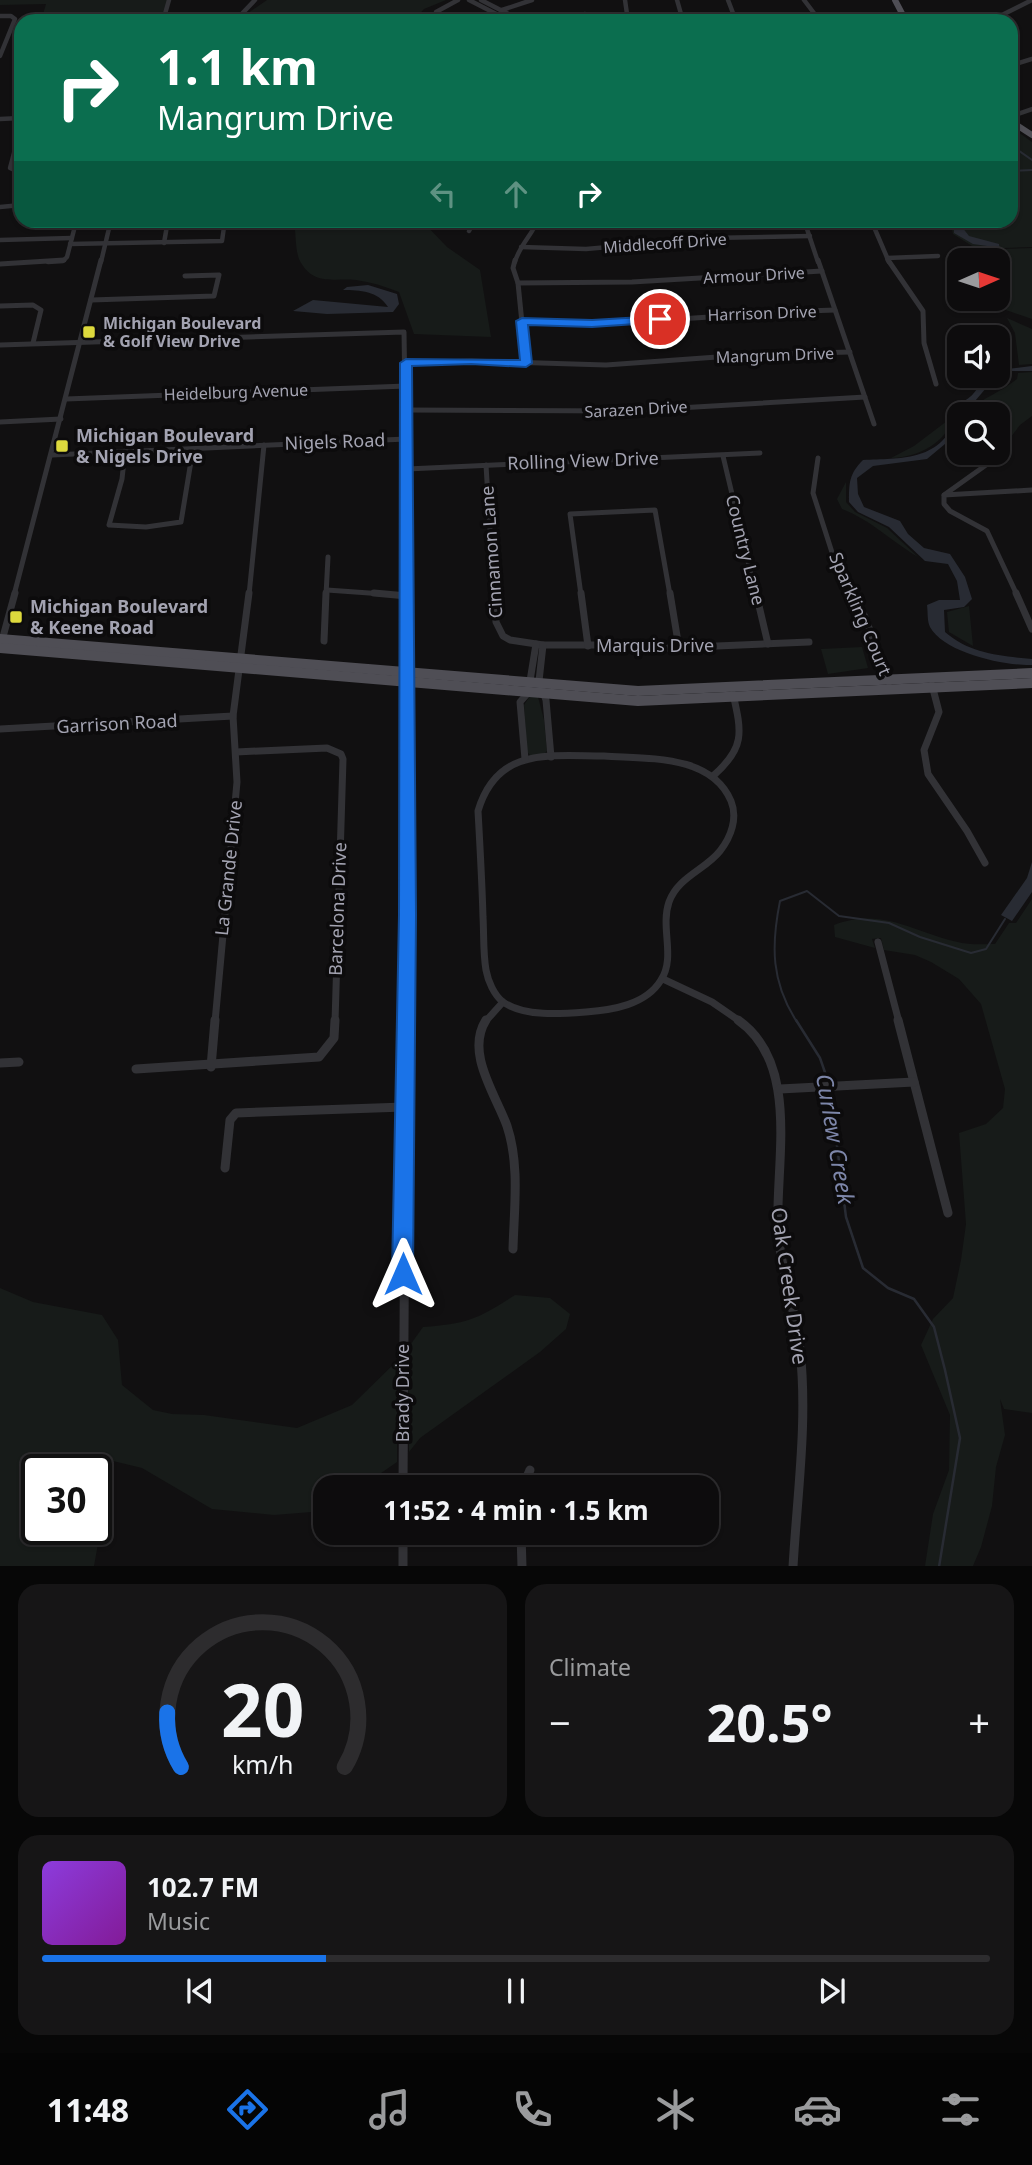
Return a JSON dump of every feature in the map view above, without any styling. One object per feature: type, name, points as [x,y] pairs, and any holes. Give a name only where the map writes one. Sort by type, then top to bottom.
[{"type":"main road","points":[[1,642],[638,701],[733,693],[931,683],[1032,683]]},
{"type":"main road","points":[[931,683],[1027,673]]},
{"type":"street","points":[[242,14],[256,0]]},
{"type":"street","points":[[436,14],[458,0]]},
{"type":"street","points":[[469,0],[494,13],[533,0]]},
{"type":"street","points":[[481,0],[509,14]]},
{"type":"street","points":[[804,0],[816,14]]},
{"type":"street","points":[[1004,14],[1032,0]]},
{"type":"street","points":[[0,16],[14,17],[0,56]]},
{"type":"street","points":[[14,153],[10,165],[14,172]]},
{"type":"street","points":[[0,264],[63,261],[74,228]]},
{"type":"street","points":[[1,642],[52,455],[109,228]]},
{"type":"street","points":[[164,243],[167,228]]},
{"type":"street","points":[[0,240],[71,241],[90,245],[222,241],[224,228]]},
{"type":"street","points":[[526,363],[518,283],[513,268],[520,247],[535,228]]},
{"type":"street","points":[[807,228],[874,424]]},
{"type":"street","points":[[874,228],[899,280],[923,311],[924,343],[936,384]]},
{"type":"street","name":"Middlecoff Drive","points":[[520,247],[586,249],[710,238],[810,236]]},
{"type":"street","points":[[887,258],[938,256]]},
{"type":"street","name":"Armour Drive","points":[[518,283],[601,284],[822,271]]},
{"type":"street","points":[[91,300],[214,296],[219,275],[185,276]]},
{"type":"street","points":[[0,306],[33,305],[41,310],[33,343]]},
{"type":"street","name":"Harrison Drive","points":[[522,321],[592,324],[726,314],[835,310]]},
{"type":"street","name":"Brady Drive","points":[[79,344],[404,332],[408,929],[404,1107],[403,1475]]},
{"type":"street","points":[[0,345],[79,344]]},
{"type":"street","name":"Mangrum Drive","points":[[406,363],[471,361],[607,365],[744,355],[850,352]]},
{"type":"street","name":"Heidelburg Avenue","points":[[66,399],[406,386]]},
{"type":"street","name":"Sarazen Drive","points":[[406,410],[627,411],[865,397]]},
{"type":"street","points":[[0,422],[61,419]]},
{"type":"street","name":"Nigels Road","points":[[52,455],[406,439]]},
{"type":"street","name":"La Grande Drive","points":[[211,1067],[237,782],[233,716],[264,445]]},
{"type":"street","points":[[125,451],[122,479],[109,525],[146,527],[181,522],[193,449]]},
{"type":"street","name":"Rolling View Drive","points":[[407,469],[760,453]]},
{"type":"street","name":"Country Lane","points":[[723,456],[768,644]]},
{"type":"street","name":"Sparkling Court","points":[[818,458],[813,493],[817,508],[837,568],[865,617],[890,685]]},
{"type":"street","points":[[944,495],[986,465]]},
{"type":"street","name":"Cinnamon Lane","points":[[486,466],[496,622],[503,636]]},
{"type":"street","points":[[944,495],[1030,490],[1032,499]]},
{"type":"street","points":[[944,495],[944,504],[950,511],[987,531],[991,537],[1032,629]]},
{"type":"street","points":[[588,646],[570,514],[655,510],[679,649]]},
{"type":"street","points":[[324,641],[328,557]]},
{"type":"street","points":[[327,590],[407,596]]},
{"type":"street","name":"Marquis Drive","points":[[503,636],[540,644],[679,649],[808,642]]},
{"type":"street","points":[[524,759],[520,702],[528,689],[540,644]]},
{"type":"street","points":[[540,644],[539,676],[546,700],[551,757]]},
{"type":"street","points":[[931,683],[939,712],[924,750],[926,767],[936,788],[967,831],[985,863]]},
{"type":"street","points":[[713,776],[728,764],[739,749],[740,729],[733,693]]},
{"type":"street","name":"Garrison Road","points":[[0,729],[233,716]]},
{"type":"street","name":"Barcelona Drive","points":[[211,1067],[319,1057],[334,1038],[343,759],[341,754],[327,748],[236,752]]},
{"type":"street","points":[[551,757],[633,758],[694,768],[713,776],[727,794],[734,819],[725,845],[715,858],[688,877],[670,897],[664,922],[667,949],[663,979],[639,1001],[616,1009],[535,1013],[503,1002],[489,981],[486,969],[478,811],[483,790],[492,778],[524,759],[551,757]]},
{"type":"street","points":[[878,942],[948,1213]]},
{"type":"street","name":"Oak Creek Drive","points":[[663,979],[712,1002],[748,1027],[769,1059],[780,1088],[778,1231],[800,1349],[802,1396],[793,1566]]},
{"type":"street","points":[[503,1002],[488,1015],[480,1029],[477,1043],[479,1056],[503,1112],[511,1141],[515,1185],[513,1249]]},
{"type":"street","points":[[0,1063],[19,1062]]},
{"type":"street","points":[[136,1069],[211,1067]]},
{"type":"street","points":[[780,1088],[914,1082]]},
{"type":"street","points":[[225,1168],[230,1119],[236,1113],[404,1107]]},
{"type":"street","points":[[528,1475],[530,1470]]},
{"type":"street","points":[[403,1545],[403,1566]]},
{"type":"street","points":[[521,1545],[522,1566]]},
{"type":"shaded area","points":[[0,0],[168,0],[164,14],[43,14],[46,4],[0,5]]},
{"type":"shaded area","points":[[267,0],[446,0],[424,9],[419,14],[248,13]]},
{"type":"shaded area","points":[[1018,132],[1032,142],[1032,247],[975,248],[953,234],[952,228],[1018,228]]},
{"type":"shaded area","points":[[295,228],[429,228],[447,247],[480,270],[491,337],[414,334],[399,292],[356,280],[316,277],[304,268],[297,250]]},
{"type":"shaded area","points":[[954,228],[963,228],[969,236],[999,244],[999,248],[988,248],[973,244],[954,233]]},
{"type":"shaded area","points":[[1032,248],[1032,319],[1010,311],[1010,249]]},
{"type":"shaded area","points":[[368,285],[397,294],[399,304],[393,312],[327,314],[293,311],[313,300],[388,307],[374,295],[343,290],[347,287]]},
{"type":"shaded area","points":[[1007,318],[1032,329],[1032,364],[1019,365],[1015,333]]},
{"type":"shaded area","points":[[1032,366],[1032,371],[1010,371],[1010,369]]},
{"type":"shaded area","points":[[1032,372],[1032,416],[1020,425],[1010,438],[1010,402],[981,402],[1005,388],[1010,388],[1018,373]]},
{"type":"shaded area","points":[[977,388],[986,388],[974,402],[964,402],[972,395]]},
{"type":"shaded area","points":[[947,421],[947,430],[930,447],[911,455],[891,458],[914,446]]},
{"type":"shaded area","points":[[947,435],[947,442],[927,459],[873,466],[857,478],[858,494],[864,507],[900,521],[908,534],[924,548],[950,554],[965,577],[972,599],[964,607],[944,610],[945,632],[975,649],[997,655],[1032,659],[1032,665],[976,656],[961,651],[937,636],[929,625],[927,605],[939,600],[960,600],[957,581],[948,564],[925,561],[889,527],[858,512],[849,502],[851,479],[863,460],[904,458],[928,451]]},
{"type":"shaded area","points":[[846,482],[846,502],[855,512],[887,528],[918,557],[862,519],[842,509],[837,499]]},
{"type":"shaded area","points":[[969,606],[973,646],[949,632],[947,612]]},
{"type":"shaded area","points":[[862,647],[868,668],[828,674],[821,649]]},
{"type":"shaded area","points":[[530,696],[538,697],[544,720],[547,751],[543,755],[531,756],[527,752],[524,705]]},
{"type":"shaded area","points":[[1032,862],[1032,892],[1012,921],[1001,915],[1027,878]]},
{"type":"shaded area","points":[[1032,899],[1032,1413],[1004,1409],[1000,1399],[1005,1435],[996,1467],[992,1506],[973,1566],[925,1566],[933,1514],[949,1470],[950,1415],[921,1345],[933,1319],[953,1298],[961,1260],[966,1224],[959,1133],[986,1124],[1003,1108],[1005,1089],[981,1004],[959,979],[915,955],[884,950],[881,938],[872,939],[875,948],[835,937],[834,925],[852,920],[884,920],[962,943],[995,944],[1009,923],[1016,923]]},
{"type":"shaded area","points":[[0,1288],[33,1302],[102,1315],[118,1340],[122,1385],[153,1410],[172,1414],[204,1415],[297,1428],[352,1405],[397,1361],[397,1462],[378,1475],[313,1475],[313,1512],[274,1515],[212,1509],[142,1468],[113,1461],[112,1467],[112,1454],[21,1454],[21,1545],[98,1545],[94,1566],[0,1566]]},
{"type":"shaded area","points":[[515,1295],[550,1298],[570,1314],[566,1329],[540,1352],[420,1438],[409,1452],[408,1348],[423,1327],[472,1319]]},
{"type":"waterway","points":[[1018,150],[1032,160]]},
{"type":"waterway","points":[[1018,171],[1032,170]]},
{"type":"waterway","name":"Curlew Creek","points":[[797,1022],[782,993],[775,963],[775,933],[780,901],[807,891],[839,916],[889,923],[920,937],[971,953],[986,949],[1005,919]]},
{"type":"waterway","name":"Curlew Creek","points":[[796,1020],[820,1058],[829,1084]]},
{"type":"waterway","name":"Curlew Creek","points":[[830,1090],[846,1217],[863,1268],[888,1288],[914,1299],[934,1327],[945,1370],[960,1438],[939,1566]]},
{"type":"place","name":"Michigan Boulevard & Golf View Drive","points":[[89,332]]},
{"type":"place","name":"Michigan Boulevard & Nigels Drive","points":[[62,446]]},
{"type":"place","name":"Michigan Boulevard & Keene Road","points":[[16,617]]},
{"type":"route","points":[[403,1274],[408,915],[406,363],[526,363],[522,321],[592,324],[660,319]]}]
